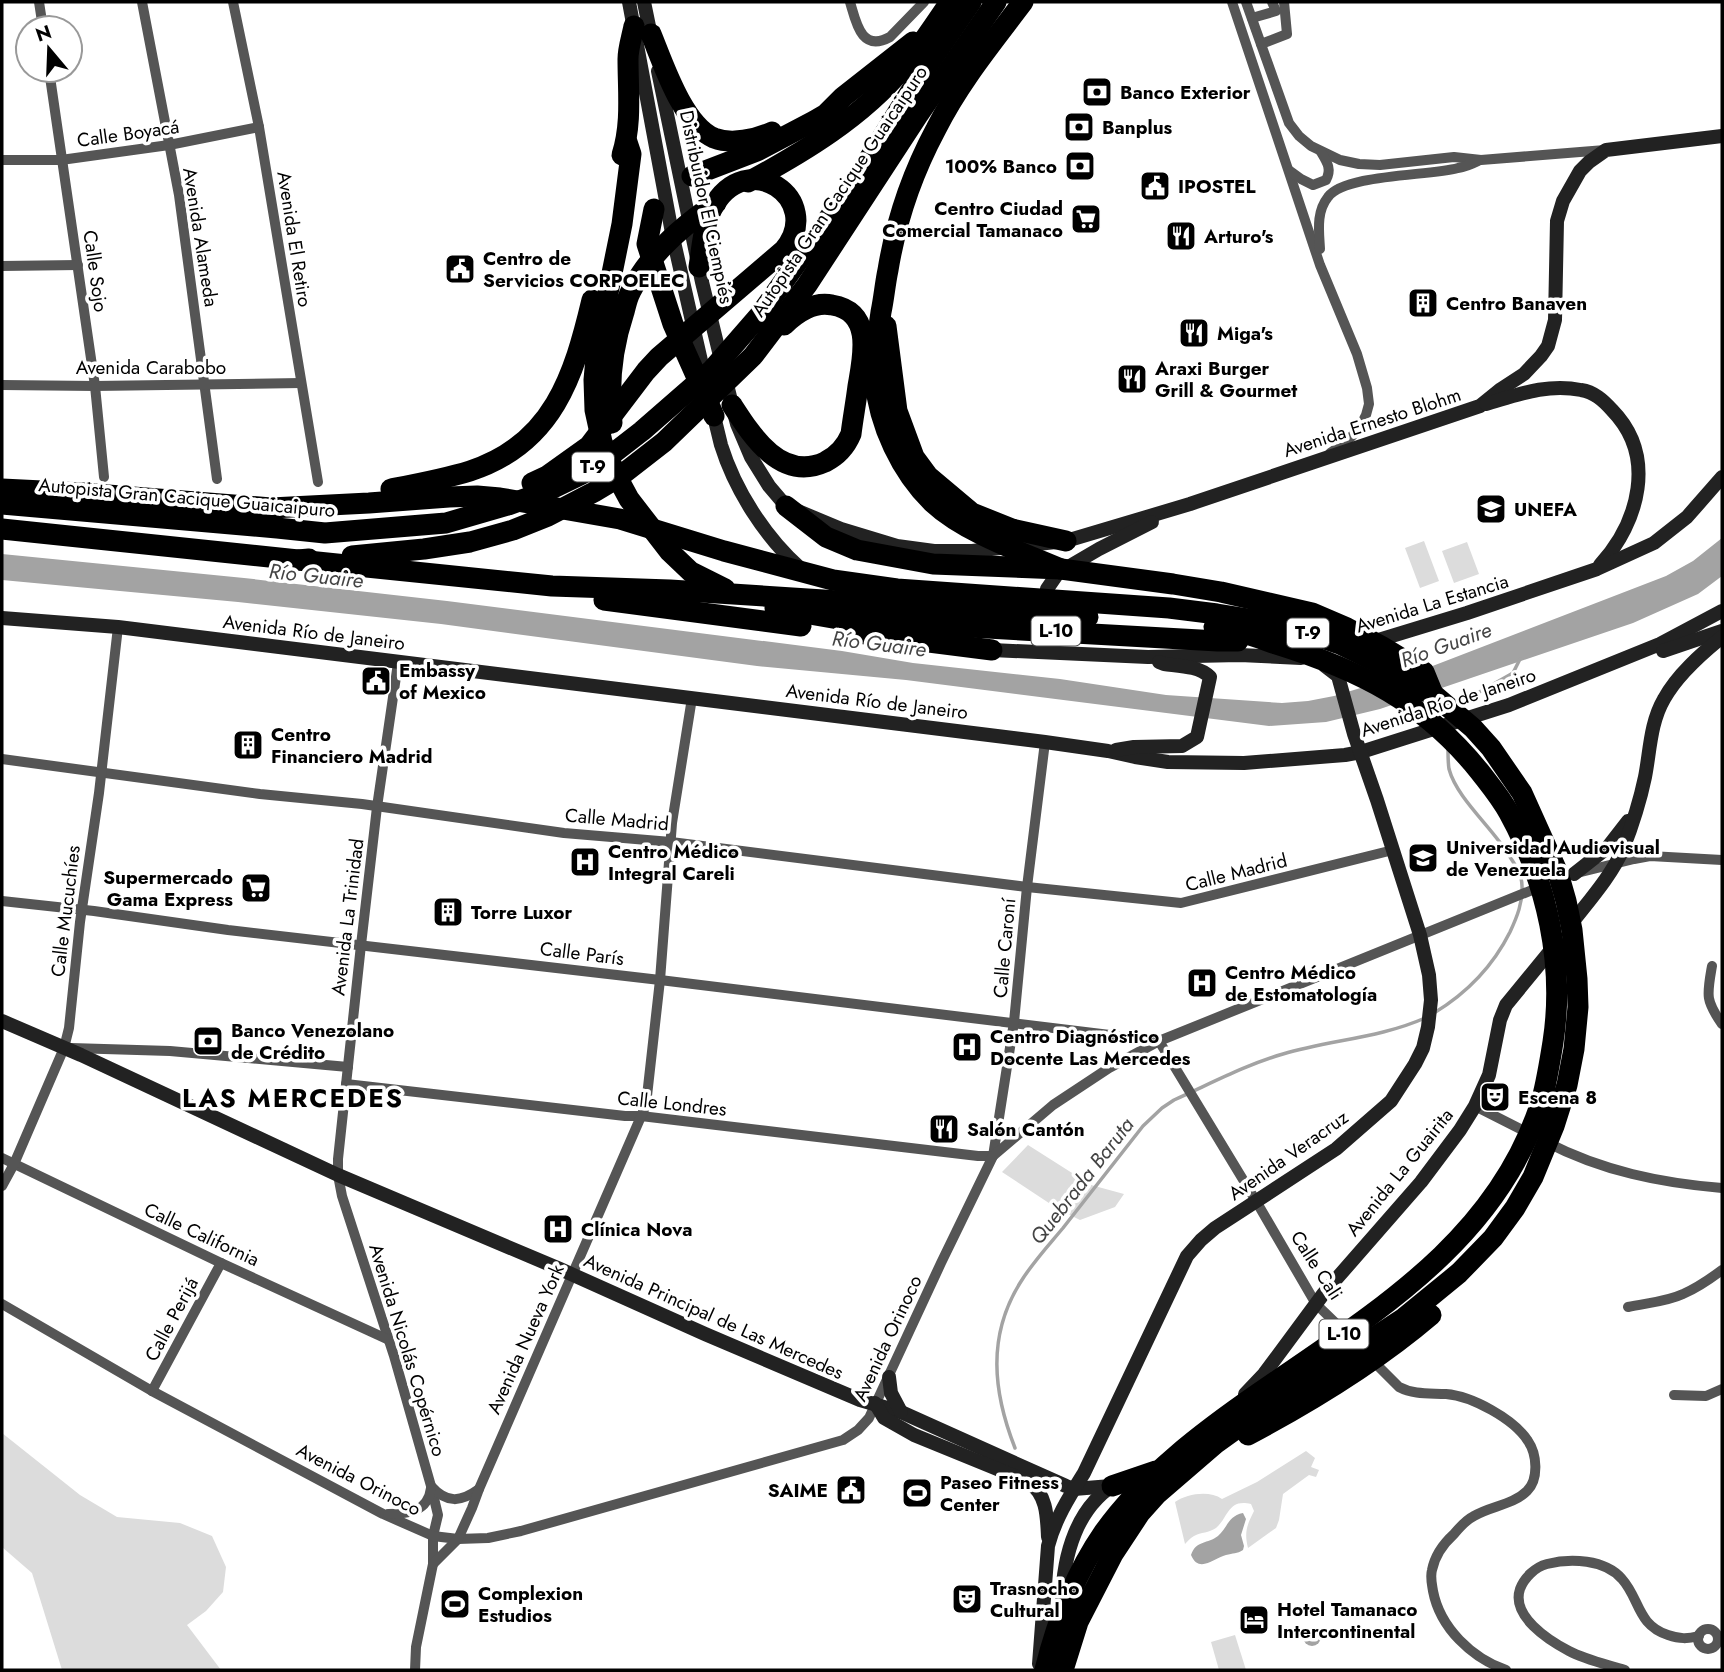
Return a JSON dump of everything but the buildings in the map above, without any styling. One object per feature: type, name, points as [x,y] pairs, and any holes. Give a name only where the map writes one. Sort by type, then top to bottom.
[{"type":"highway","points":[[691,572],[677,547],[636,492],[622,466],[614,436],[610,380],[614,350],[630,292],[648,265],[685,225],[744,185],[825,137],[874,99],[905,66],[950,2]]},
{"type":"highway","name":"Autopista Gran Cacique Guaicaipuro","points":[[2,504],[326,533],[446,523],[547,491],[582,474],[642,431],[712,370],[759,316],[856,180],[917,81],[971,2]]},
{"type":"highway","name":"Autopista Gran Cacique Guaicaipuro","points":[[2,529],[298,560],[388,553],[470,542],[513,530],[548,516],[602,487],[644,459],[753,356],[807,285],[918,115],[996,2]]},
{"type":"highway","points":[[1023,2],[955,94],[916,172],[888,269],[874,359],[875,381],[884,423],[893,446],[904,466],[931,500],[945,513],[996,541],[1061,569]]},
{"type":"highway","points":[[643,30],[683,105],[702,129],[715,138],[738,140],[760,137],[843,97]]},
{"type":"highway","points":[[643,30],[628,56],[627,142],[631,154],[622,224],[597,348],[595,410],[602,442],[629,499],[670,552],[691,572]]},
{"type":"highway","points":[[692,176],[757,151],[826,114],[843,97],[929,32]]},
{"type":"highway","points":[[2,489],[253,507],[317,506],[421,490],[498,459],[527,439],[555,407],[568,381],[583,336],[610,224],[622,153],[627,142]]},
{"type":"highway","points":[[277,528],[444,513],[479,505],[547,476],[589,446],[659,357],[785,250],[796,223],[788,196],[775,185],[761,180],[743,181],[728,189],[715,204],[708,219],[699,267]]},
{"type":"highway","points":[[654,209],[647,244],[723,411],[772,456],[790,464],[810,465],[827,461],[839,452],[850,434],[864,346],[859,325],[850,313],[829,304],[806,309],[786,322],[753,356]]},
{"type":"highway","points":[[883,299],[897,411],[914,457],[928,476],[972,513],[1012,529],[1066,541]]},
{"type":"highway","name":"T-9","points":[[421,490],[500,498],[620,519],[773,564],[863,585],[1169,608],[1261,621],[1340,644],[1377,663],[1412,687],[1433,694]]},
{"type":"highway","points":[[786,506],[825,537],[857,550],[933,564],[1061,569],[1221,592],[1312,613],[1381,646],[1424,673],[1433,694]]},
{"type":"highway","points":[[298,560],[552,586],[578,597],[992,650]]},
{"type":"highway","name":"L-10","points":[[691,572],[747,599],[779,609],[844,620],[1218,641],[1267,641]]},
{"type":"highway","name":"L-10","points":[[552,586],[670,590],[1220,627],[1341,666],[1404,699],[1445,733],[1471,761],[1500,798],[1517,828],[1548,913],[1555,951],[1557,994],[1555,1028],[1542,1099],[1525,1143],[1508,1175],[1478,1217],[1422,1275],[1381,1308],[1216,1423],[1176,1456],[1122,1510],[1105,1531],[1081,1570],[1060,1617],[1045,1670]]},
{"type":"highway","name":"L-10","points":[[1064,1670],[1078,1622],[1107,1565],[1134,1522],[1157,1494],[1226,1436],[1404,1318],[1459,1273],[1493,1238],[1515,1208],[1533,1177],[1562,1105],[1574,1049],[1578,1007],[1570,921],[1558,873],[1522,793],[1492,748],[1433,694]]},
{"type":"highway","name":"L-10","points":[[1112,1486],[1223,1449],[1340,1381],[1427,1318],[1458,1291],[1480,1269],[1487,1258],[1493,1238]]},
{"type":"highway","name":"L-10","points":[[1066,1644],[1075,1592],[1095,1532],[1130,1490],[1180,1463]]},
{"type":"street","name":"Avenida Alameda","points":[[142,2],[179,195],[217,480]]},
{"type":"street","name":"Avenida El Retiro","points":[[233,2],[259,127],[318,482]]},
{"type":"street","points":[[629,2],[643,30]]},
{"type":"street","points":[[643,30],[644,2]]},
{"type":"street","points":[[850,2],[859,32],[868,40],[878,41],[890,37],[924,2]]},
{"type":"street","points":[[1231,2],[1320,265],[1357,354],[1367,388],[1369,404],[1359,429],[1320,460]]},
{"type":"street","points":[[1247,2],[1289,123],[1299,136],[1340,160],[1359,164],[1454,157],[1481,160],[1722,138]]},
{"type":"street","points":[[1252,18],[1276,11],[1272,2]]},
{"type":"street","points":[[1261,44],[1287,34],[1284,2]]},
{"type":"street","name":"Distribuidor El Ciempiés","points":[[643,30],[699,267],[723,411],[721,445],[731,471],[751,507],[771,538],[788,557],[844,605],[859,613],[926,634],[992,650]]},
{"type":"street","name":"Distribuidor El Ciempiés","points":[[643,30],[672,233],[681,319]]},
{"type":"street","name":"Calle Sojo","points":[[51,84],[95,386],[104,477]]},
{"type":"street","name":"Calle Boyacá","points":[[2,160],[61,160],[169,145],[259,127]]},
{"type":"street","points":[[1289,170],[1313,185],[1326,180],[1328,164],[1319,150]]},
{"type":"street","name":"Avenida Ernesto Blohm","points":[[1184,505],[1480,406],[1524,374],[1548,346],[1555,320],[1557,221],[1563,201],[1580,171],[1606,150]]},
{"type":"street","points":[[1320,265],[1320,215],[1333,192],[1359,183],[1457,169],[1481,160]]},
{"type":"street","points":[[2,266],[78,265]]},
{"type":"street","name":"Avenida Carabobo","points":[[2,385],[301,383]]},
{"type":"street","points":[[1480,406],[1528,391],[1566,387],[1584,390],[1599,398],[1624,424],[1637,457],[1638,491],[1619,539],[1611,554],[1597,569]]},
{"type":"street","name":"Distribuidor El Ciempiés","points":[[723,411],[769,486],[786,506],[841,529],[897,546],[934,551],[972,551],[1066,541],[1184,505]]},
{"type":"street","name":"Avenida La Estancia","points":[[992,650],[1148,657],[1240,655],[1304,658],[1366,644],[1597,569],[1654,543],[1687,517],[1722,477]]},
{"type":"street","points":[[1126,655],[1069,646],[1058,639],[1048,626],[1045,616],[1048,590],[1058,573],[1184,505]]},
{"type":"street","name":"Avenida Río de Janeiro","points":[[2,618],[118,627],[1045,741],[1168,762],[1224,764],[1361,752],[1509,705],[1660,644],[1722,611]]},
{"type":"street","name":"Calle Mucuchíes","points":[[2,1186],[65,1048],[118,627]]},
{"type":"street","points":[[1579,677],[1607,672],[1722,631]]},
{"type":"street","name":"Avenida La Guairita","points":[[1112,1486],[1168,1453],[1250,1389],[1316,1304],[1421,1182],[1460,1130],[1489,1075],[1500,1020],[1506,1005],[1562,937],[1616,863],[1638,805],[1653,729],[1663,700],[1675,682],[1722,637]]},
{"type":"street","points":[[1361,752],[1354,734],[1343,676],[1351,653],[1366,644]]},
{"type":"street","points":[[1108,751],[1134,747],[1182,746],[1197,737],[1210,677],[1197,669],[1164,664],[1148,657]]},
{"type":"street","points":[[1304,658],[1343,676],[1361,752]]},
{"type":"street","name":"Avenida La Trinidad","points":[[338,1175],[360,945],[398,663]]},
{"type":"street","name":"Avenida Nueva York","points":[[457,1539],[646,1105],[660,980],[672,822],[692,698]]},
{"type":"street","name":"Calle Caroní","points":[[993,1156],[1014,1022],[1045,741]]},
{"type":"street","name":"Avenida Veracruz","points":[[1048,1546],[1057,1518],[1084,1473],[1187,1256],[1200,1240],[1336,1149],[1391,1101],[1423,1048],[1429,1027],[1429,975],[1420,935],[1361,752]]},
{"type":"street","name":"Calle Madrid","points":[[2,759],[564,833],[671,842],[1027,887],[1181,903],[1393,850]]},
{"type":"street","name":"L-10","points":[[1574,874],[1607,848],[1638,805]]},
{"type":"street","name":"Avenida Orinoco","points":[[2,1304],[152,1391],[383,1514],[433,1536],[457,1539],[488,1538],[521,1531],[837,1443],[858,1430],[869,1418],[993,1156],[1054,1105],[1110,1068],[1159,1041],[1574,874],[1650,856],[1722,860]]},
{"type":"street","name":"Calle París","points":[[2,901],[1159,1041]]},
{"type":"street","points":[[1712,966],[1707,993],[1709,1005],[1722,1024]]},
{"type":"street","name":"Avenida Principal de Las Mercedes","points":[[2,1021],[338,1175],[848,1395],[901,1412],[1074,1489],[1112,1486]]},
{"type":"street","name":"Calle Cali","points":[[1159,1041],[1316,1304],[1399,1387],[1469,1399],[1492,1409],[1528,1441],[1535,1459],[1536,1471],[1527,1491],[1473,1516],[1458,1529],[1440,1549],[1431,1580],[1435,1601],[1450,1630],[1464,1645],[1506,1670]]},
{"type":"street","points":[[65,1048],[170,1051],[348,1067]]},
{"type":"street","name":"Calle Londres","points":[[346,1084],[993,1156]]},
{"type":"street","points":[[1475,1106],[1562,1150],[1609,1169],[1663,1181],[1722,1188]]},
{"type":"street","name":"Calle California","points":[[2,1158],[388,1340]]},
{"type":"street","name":"Avenida Nicolás Copérnico","points":[[338,1175],[342,1196],[431,1486],[438,1515],[433,1536]]},
{"type":"street","name":"Calle Perijá","points":[[152,1391],[221,1263]]},
{"type":"street","points":[[1628,1307],[1683,1294],[1722,1270]]},
{"type":"street","points":[[889,1377],[891,1393],[901,1412]]},
{"type":"street","points":[[1674,1395],[1706,1396],[1722,1390]]},
{"type":"street","name":"Avenida Principal de Las Mercedes","points":[[875,1404],[884,1418],[914,1435],[1029,1482],[1037,1488],[1044,1501],[1048,1546]]},
{"type":"street","points":[[383,1514],[409,1513],[422,1507],[428,1501],[431,1486],[450,1499],[463,1498],[479,1489]]},
{"type":"street","name":"L-10","points":[[1064,1670],[1066,1644],[1062,1582],[1068,1551],[1090,1507],[1112,1486]]},
{"type":"street","points":[[415,1670],[416,1647],[433,1564],[433,1536]]},
{"type":"street","points":[[433,1564],[457,1539]]},
{"type":"street","points":[[1039,1670],[1048,1546]]},
{"type":"street","points":[[1625,1670],[1608,1667],[1570,1652],[1531,1624],[1522,1613],[1518,1600],[1526,1577],[1543,1565],[1569,1559],[1592,1562],[1617,1573],[1624,1580],[1641,1614],[1658,1632],[1678,1639],[1699,1636]]},
{"type":"shaded area","name":"Río Guaire","points":[[1722,538],[1722,576],[1698,594],[1633,623],[1380,709],[1326,722],[1269,726],[906,680],[757,666],[441,624],[2,580],[2,554],[447,601],[842,651],[913,663],[1060,679],[1166,695],[1282,703],[1334,696],[1430,667],[1666,576],[1693,561]]},
{"type":"shaded area","points":[[1424,541],[1439,581],[1420,588],[1405,548]]},
{"type":"shaded area","points":[[1467,542],[1479,574],[1454,583],[1442,551]]},
{"type":"shaded area","points":[[1028,1145],[1091,1185],[1124,1194],[1115,1207],[1080,1220],[1058,1209],[1002,1172]]},
{"type":"shaded area","points":[[2,1433],[80,1495],[117,1517],[180,1523],[212,1536],[226,1567],[223,1592],[206,1611],[187,1625],[221,1670],[62,1670],[32,1573],[2,1547]]},
{"type":"shaded area","points":[[1306,1451],[1315,1458],[1311,1467],[1319,1470],[1316,1477],[1309,1475],[1283,1494],[1276,1528],[1248,1548],[1247,1529],[1254,1511],[1251,1504],[1243,1503],[1233,1506],[1216,1528],[1194,1536],[1185,1544],[1175,1502],[1198,1494],[1222,1499],[1257,1482]]},
{"type":"shaded area","points":[[1243,1513],[1246,1519],[1241,1535],[1243,1550],[1207,1563],[1194,1561],[1191,1555],[1196,1547],[1218,1536],[1231,1519]]},
{"type":"shaded area","points":[[1312,1628],[1318,1631],[1321,1637],[1318,1643],[1312,1646],[1306,1643],[1303,1637],[1306,1631]]},
{"type":"shaded area","points":[[1235,1635],[1246,1670],[1219,1670],[1211,1642]]},
{"type":"waterway","points":[[1467,699],[1513,673],[1520,659]]},
{"type":"waterway","name":"Quebrada Baruta","points":[[1434,1013],[1468,988],[1496,956],[1515,921],[1522,892],[1521,878],[1503,846],[1453,780],[1449,769],[1448,748]]},
{"type":"waterway","name":"Quebrada Baruta","points":[[1015,1448],[1002,1406],[997,1364],[1002,1323],[1009,1303],[1030,1268],[1143,1126],[1174,1100],[1255,1064],[1301,1049],[1390,1030],[1425,1018]]},
{"type":"place","name":"Banco Exterior","points":[[1097,92]]},
{"type":"place","name":"Banplus","points":[[1079,127]]},
{"type":"place","name":"100% Banco","points":[[1080,166]]},
{"type":"place","name":"IPOSTEL","points":[[1155,186]]},
{"type":"place","name":"Centro Ciudad Comercial Tamanaco","points":[[1086,219]]},
{"type":"place","name":"Arturo's","points":[[1181,236]]},
{"type":"place","name":"Centro de Servicios CORPOELEC","points":[[460,269]]},
{"type":"place","name":"Centro Banaven","points":[[1423,303]]},
{"type":"place","name":"Miga's","points":[[1194,333]]},
{"type":"place","name":"Araxi Burger Grill & Gourmet","points":[[1132,379]]},
{"type":"place","name":"UNEFA","points":[[1491,509]]},
{"type":"place","name":"Embassy of Mexico","points":[[376,681]]},
{"type":"place","name":"Centro Financiero Madrid","points":[[248,745]]},
{"type":"place","name":"Universidad Audiovisual de Venezuela","points":[[1423,858]]},
{"type":"place","name":"Centro Médico Integral Careli","points":[[585,862]]},
{"type":"place","name":"Supermercado Gama Express","points":[[256,888]]},
{"type":"place","name":"Torre Luxor","points":[[448,912]]},
{"type":"place","name":"Centro Médico de Estomatología","points":[[1202,983]]},
{"type":"place","name":"Banco Venezolano de Crédito","points":[[208,1041]]},
{"type":"place","name":"Centro Diagnóstico Docente Las Mercedes","points":[[967,1047]]},
{"type":"place","name":"Escena 8","points":[[1495,1097]]},
{"type":"place","name":"Salón Cantón","points":[[944,1129]]},
{"type":"place","name":"Clínica Nova","points":[[558,1229]]},
{"type":"place","name":"SAIME","points":[[851,1490]]},
{"type":"place","name":"Paseo Fitness Center","points":[[917,1493]]},
{"type":"place","name":"Trasnocho Cultural","points":[[967,1599]]},
{"type":"place","name":"Complexion Estudios","points":[[455,1604]]},
{"type":"place","name":"Hotel Tamanaco Intercontinental","points":[[1254,1620]]},
{"type":"district","name":"LAS MERCEDES","points":[[293,1098]]}]
